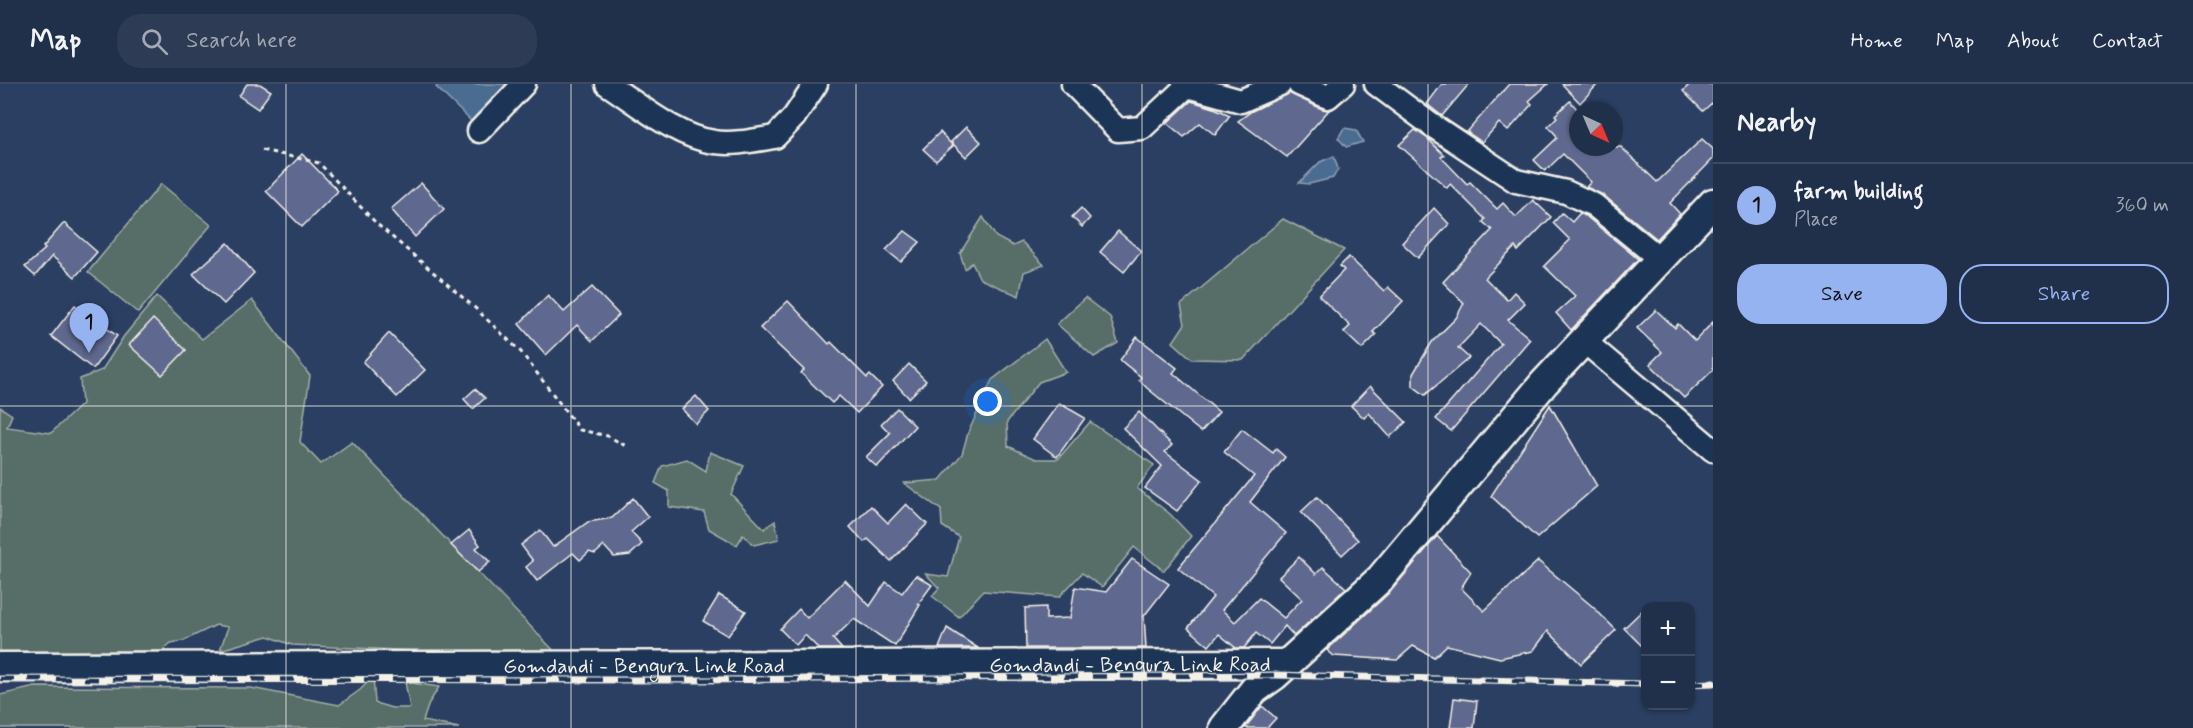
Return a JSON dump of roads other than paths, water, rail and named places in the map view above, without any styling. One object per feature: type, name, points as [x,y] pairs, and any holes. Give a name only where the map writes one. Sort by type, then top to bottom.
[{"type":"main road","points":[[1224,728],[1254,690],[1287,664],[1380,579],[1544,383],[1713,203]]},
{"type":"main road","name":"Gomdandi - Bengura Link Road","points":[[0,667],[1287,664]]},
{"type":"street","points":[[480,131],[524,84]]},
{"type":"street","points":[[607,84],[666,123],[715,142],[775,138],[794,117],[816,84]]},
{"type":"street","points":[[1073,84],[1118,130],[1142,128],[1187,86],[1240,101],[1280,84]]},
{"type":"street","points":[[1299,84],[1328,97],[1343,84]]},
{"type":"street","points":[[1376,84],[1516,181],[1566,192],[1594,205],[1660,259]]},
{"type":"street","points":[[1584,341],[1713,450]]},
{"type":"water","points":[[439,84],[511,84],[473,123],[436,87]]},
{"type":"water","points":[[1344,128],[1356,130],[1363,142],[1346,147],[1338,138]]},
{"type":"water","points":[[1334,156],[1338,169],[1333,178],[1309,184],[1299,183],[1320,162]]},
{"type":"railway","points":[[0,679],[699,680],[1275,675],[1641,684]]},
{"type":"railway","points":[[1695,684],[1713,683]]},
{"type":"place","name":"farm building","points":[[89,353]]}]
